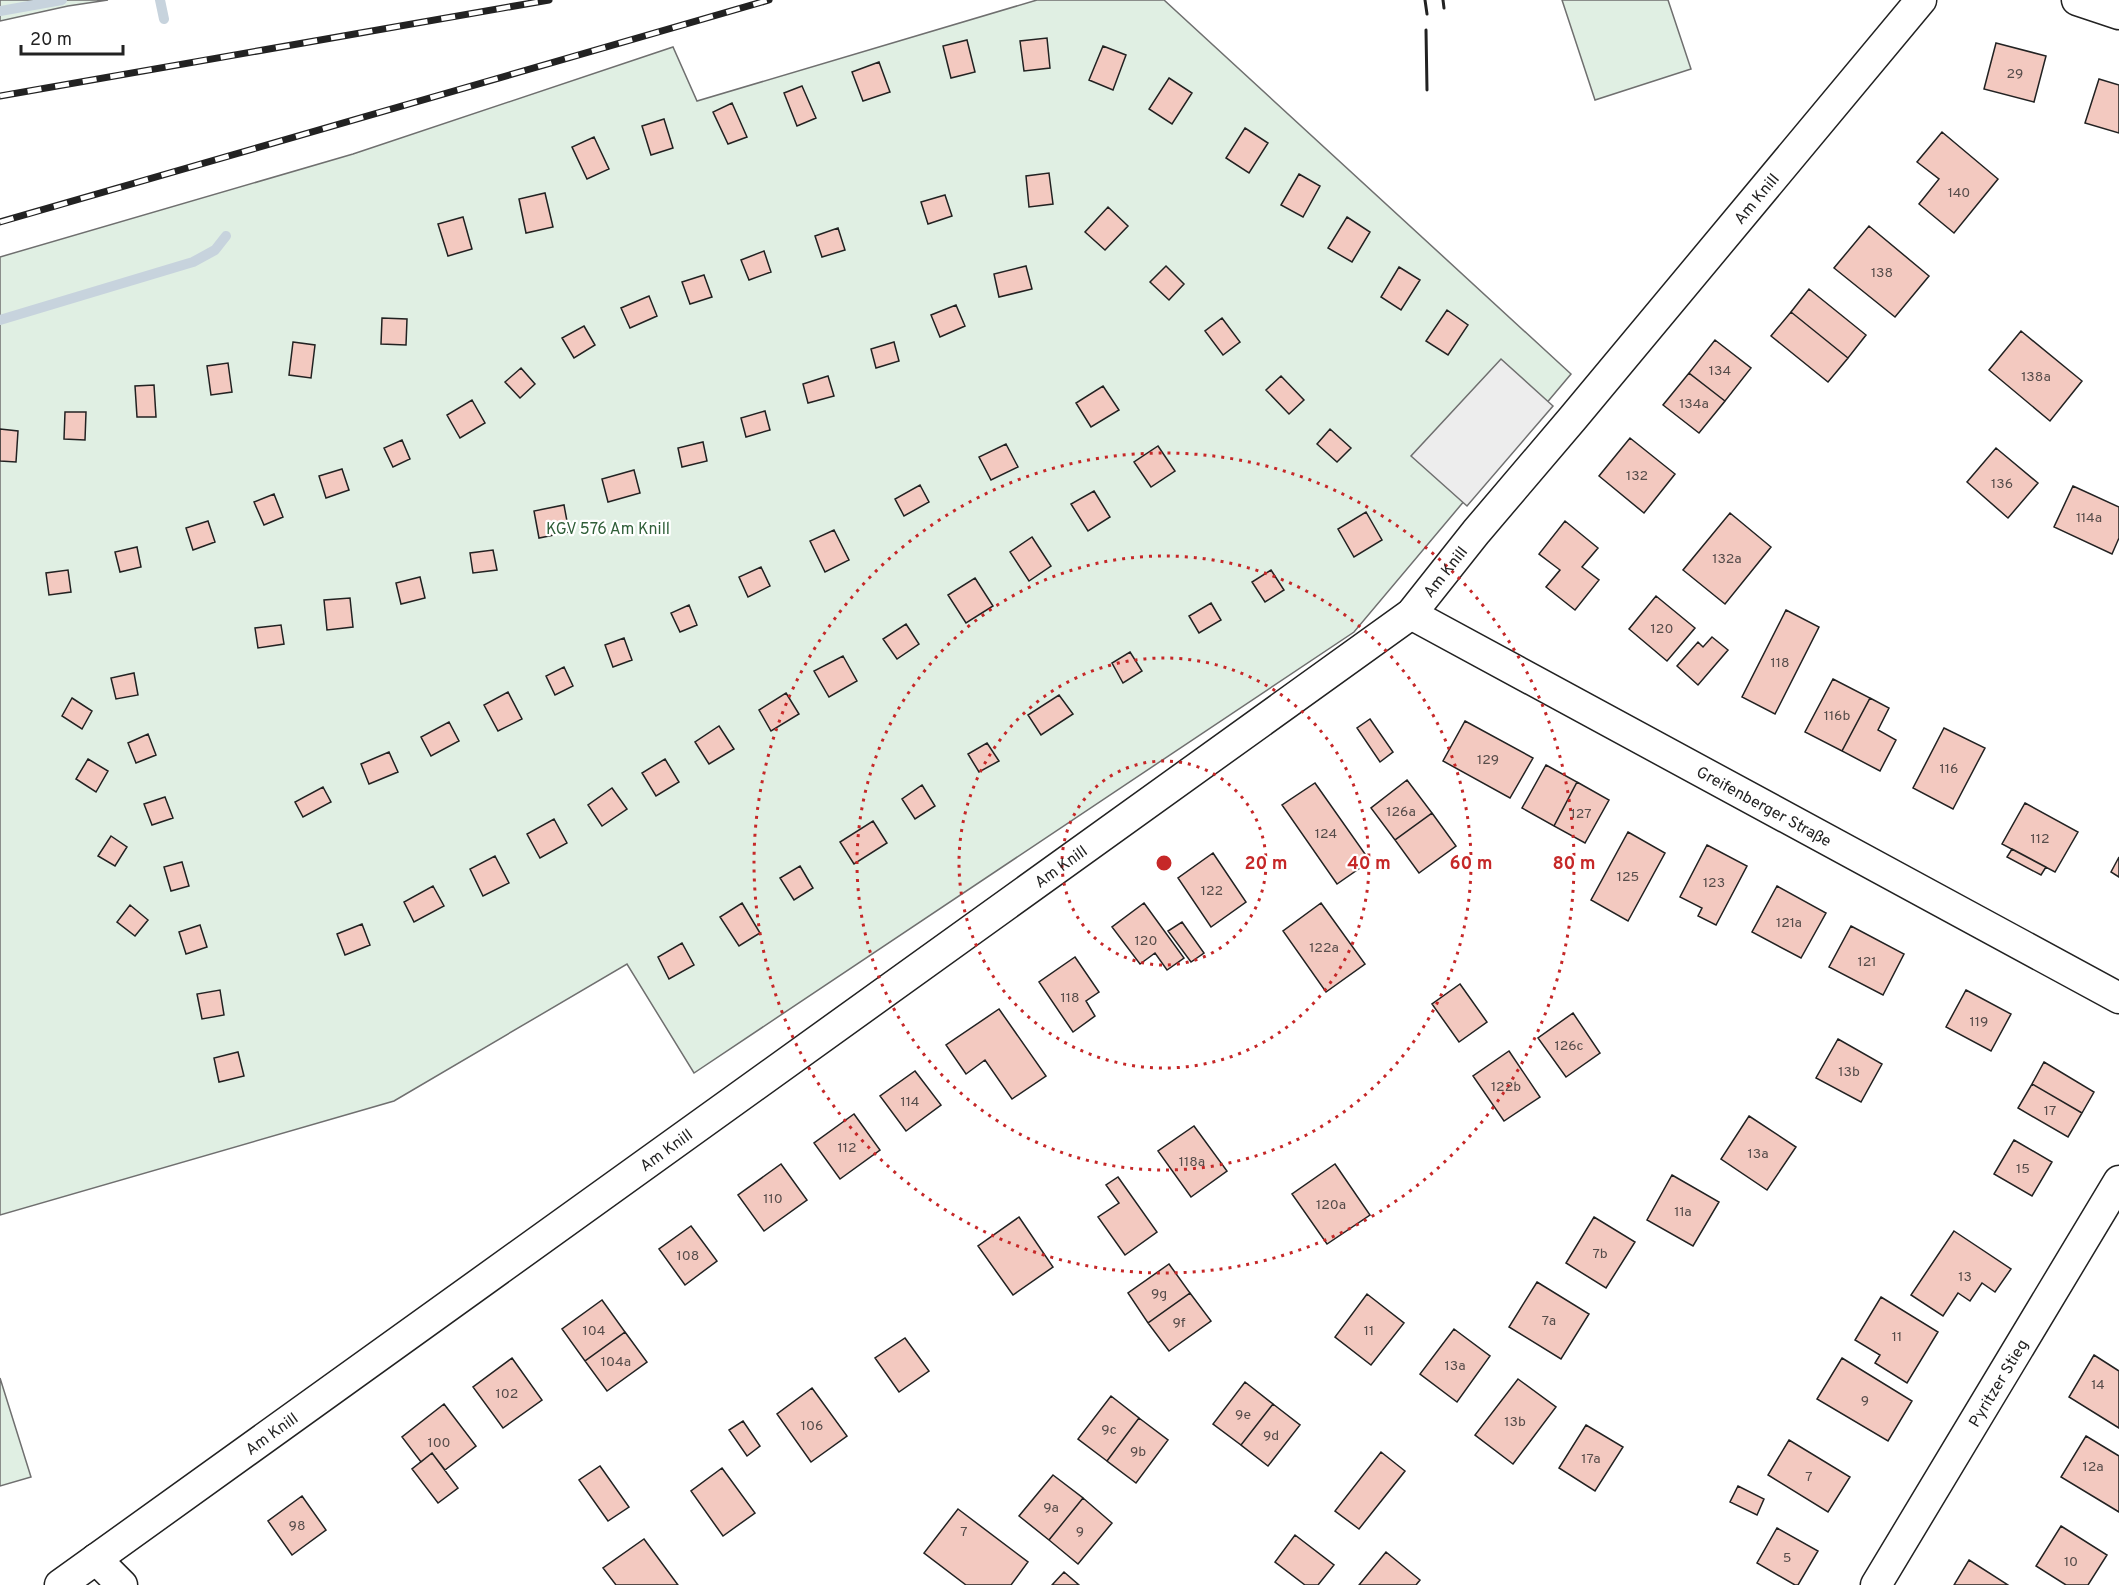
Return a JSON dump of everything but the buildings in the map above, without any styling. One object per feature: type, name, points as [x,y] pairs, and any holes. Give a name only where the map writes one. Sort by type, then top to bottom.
[{"type":"street","name":"Am Knill","points":[[60,1585],[1411,614],[1476,532],[1574,418],[1921,0]]},
{"type":"street","points":[[2077,0],[2119,14]]},
{"type":"street","name":"Greifenberger Straße","points":[[1411,614],[2119,998]]},
{"type":"street","name":"Pyritzer Stieg","points":[[1876,1585],[2119,1181]]},
{"type":"street","points":[[96,1559],[122,1585]]},
{"type":"green space","points":[[0,0],[108,0],[0,21]]},
{"type":"green space","name":"KGV 576 Am Knill","points":[[1037,0],[1164,0],[1571,374],[1354,632],[694,1073],[627,964],[394,1101],[0,1215],[0,257],[353,154],[673,47],[697,101]]},
{"type":"green space","points":[[1562,0],[1668,0],[1691,69],[1595,100]]},
{"type":"green space","points":[[0,1378],[31,1477],[0,1486]]},
{"type":"shaded area","points":[[1501,359],[1553,406],[1467,506],[1411,456]]},
{"type":"waterway","points":[[0,11],[62,0]]},
{"type":"waterway","points":[[160,0],[164,19]]},
{"type":"waterway","points":[[0,320],[193,262],[215,250],[226,236]]},
{"type":"railway","points":[[0,96],[549,0]]},
{"type":"railway","points":[[0,222],[769,0]]},
{"type":"wall","points":[[1425,0],[1427,14]]},
{"type":"wall","points":[[1443,0],[1444,8]]},
{"type":"wall","points":[[1426,30],[1427,90]]}]
